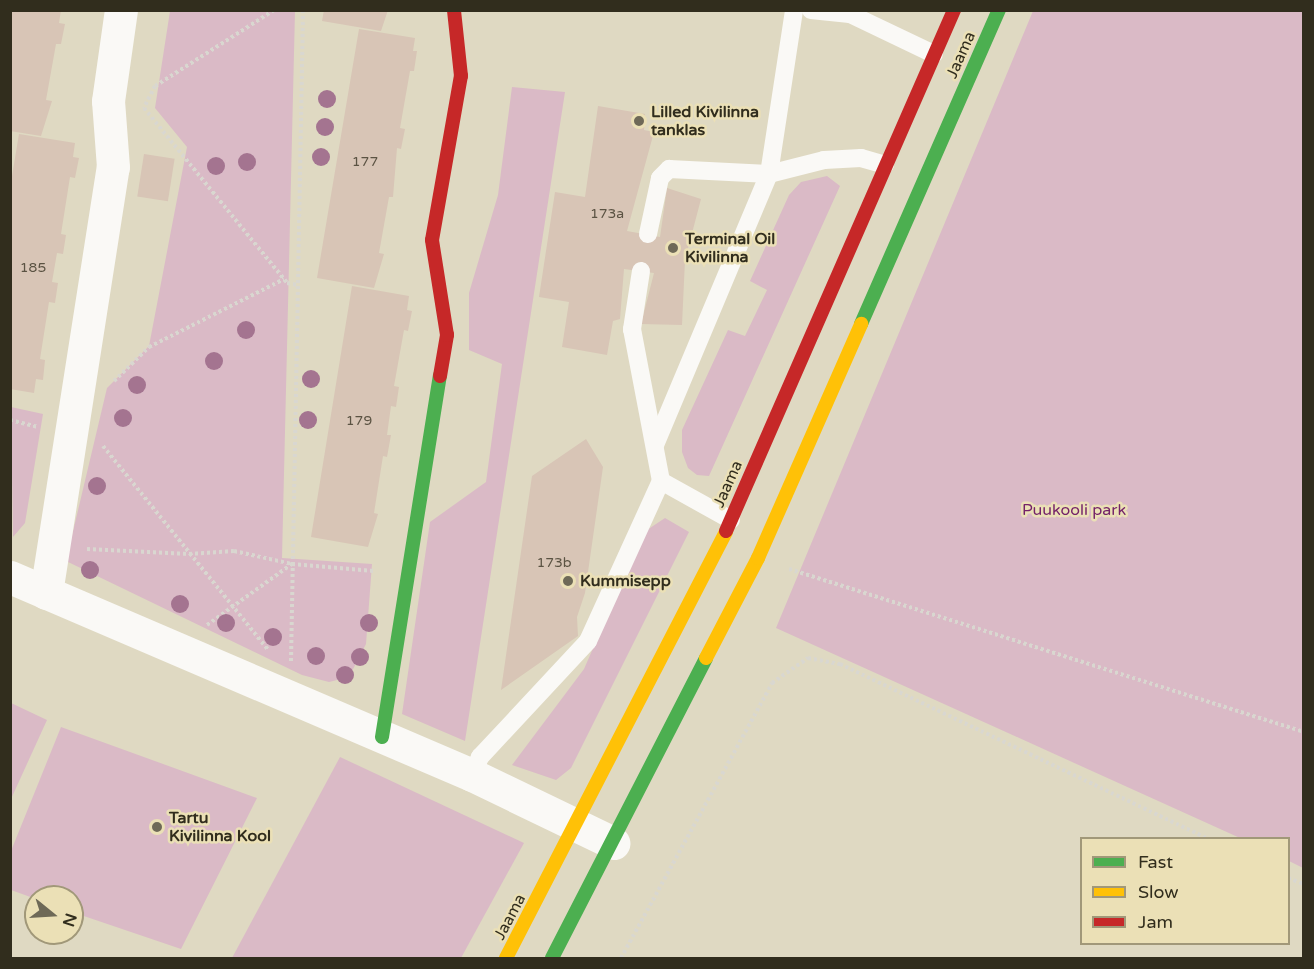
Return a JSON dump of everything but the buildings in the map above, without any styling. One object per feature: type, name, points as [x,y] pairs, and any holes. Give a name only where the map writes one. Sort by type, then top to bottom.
[{"type":"main road","points":[[382,737],[447,335],[432,240],[461,76],[454,10]]},
{"type":"main road","name":"Jaama","points":[[506,958],[577,826],[731,520],[954,10]]},
{"type":"main road","name":"Jaama","points":[[552,958],[758,558],[999,10]]},
{"type":"street","points":[[46,593],[113,167],[108,101],[121,10]]},
{"type":"street","points":[[10,577],[472,776],[613,843]]},
{"type":"lane","points":[[655,445],[769,174],[794,10]]},
{"type":"lane","points":[[811,10],[850,14],[934,54]]},
{"type":"lane","points":[[648,234],[660,178],[669,169],[769,174],[824,160],[861,158],[885,165]]},
{"type":"lane","points":[[472,776],[480,757],[588,642],[661,481],[632,329],[641,271]]},
{"type":"lane","points":[[661,481],[731,520]]},
{"type":"path","points":[[274,10],[155,86],[144,108],[284,279],[298,285]]},
{"type":"path","points":[[291,665],[303,10]]},
{"type":"path","points":[[107,388],[149,347],[284,279]]},
{"type":"path","points":[[75,410],[230,606],[276,659]]},
{"type":"path","points":[[53,548],[189,554],[234,551],[292,564],[408,577]]},
{"type":"path","points":[[758,558],[1304,732]]},
{"type":"path","points":[[198,632],[230,606],[292,564]]},
{"type":"path","points":[[621,958],[772,683],[808,658],[840,664],[1204,837]]},
{"type":"green space","points":[[170,11],[295,11],[282,558],[372,564],[366,644],[349,677],[329,682],[302,675],[66,561],[107,388],[149,346],[187,147],[155,108]]},
{"type":"green space","name":"Puukooli park","points":[[1033,11],[1303,11],[1303,868],[1290,862],[1290,837],[1238,837],[776,628]]},
{"type":"green space","points":[[512,87],[565,92],[465,741],[402,714],[430,522],[486,482],[502,364],[469,350],[469,293],[498,195]]},
{"type":"green space","points":[[827,176],[840,186],[709,476],[697,475],[688,468],[682,452],[682,430],[728,330],[745,336],[767,290],[750,281],[789,195],[801,182]]},
{"type":"green space","points":[[11,407],[43,414],[25,523],[13,537]]},
{"type":"green space","points":[[665,518],[689,532],[571,768],[556,780],[512,765],[584,669],[644,532]]},
{"type":"green space","points":[[11,703],[47,720],[10,799]]},
{"type":"green space","points":[[61,727],[257,798],[181,949],[84,916],[84,885],[24,885],[24,895],[11,890],[11,851]]},
{"type":"green space","points":[[340,757],[524,843],[461,958],[232,958]]},
{"type":"traffic: fast","points":[[861,324],[999,10]]},
{"type":"traffic: fast","points":[[382,737],[440,376]]},
{"type":"traffic: fast","points":[[552,958],[706,658]]},
{"type":"traffic: slow","points":[[706,658],[758,558],[861,324]]},
{"type":"traffic: slow","points":[[506,958],[726,531]]},
{"type":"traffic: jam","points":[[440,376],[447,335],[432,240],[461,76],[454,10]]},
{"type":"traffic: jam","points":[[726,531],[954,10]]},
{"type":"place","name":"Lilled Kivilinna tanklas","points":[[639,121]]},
{"type":"place","name":"Terminal Oil Kivilinna","points":[[673,248]]},
{"type":"place","name":"Kummisepp","points":[[568,581]]},
{"type":"place","name":"Tartu Kivilinna Kool","points":[[157,827]]}]
